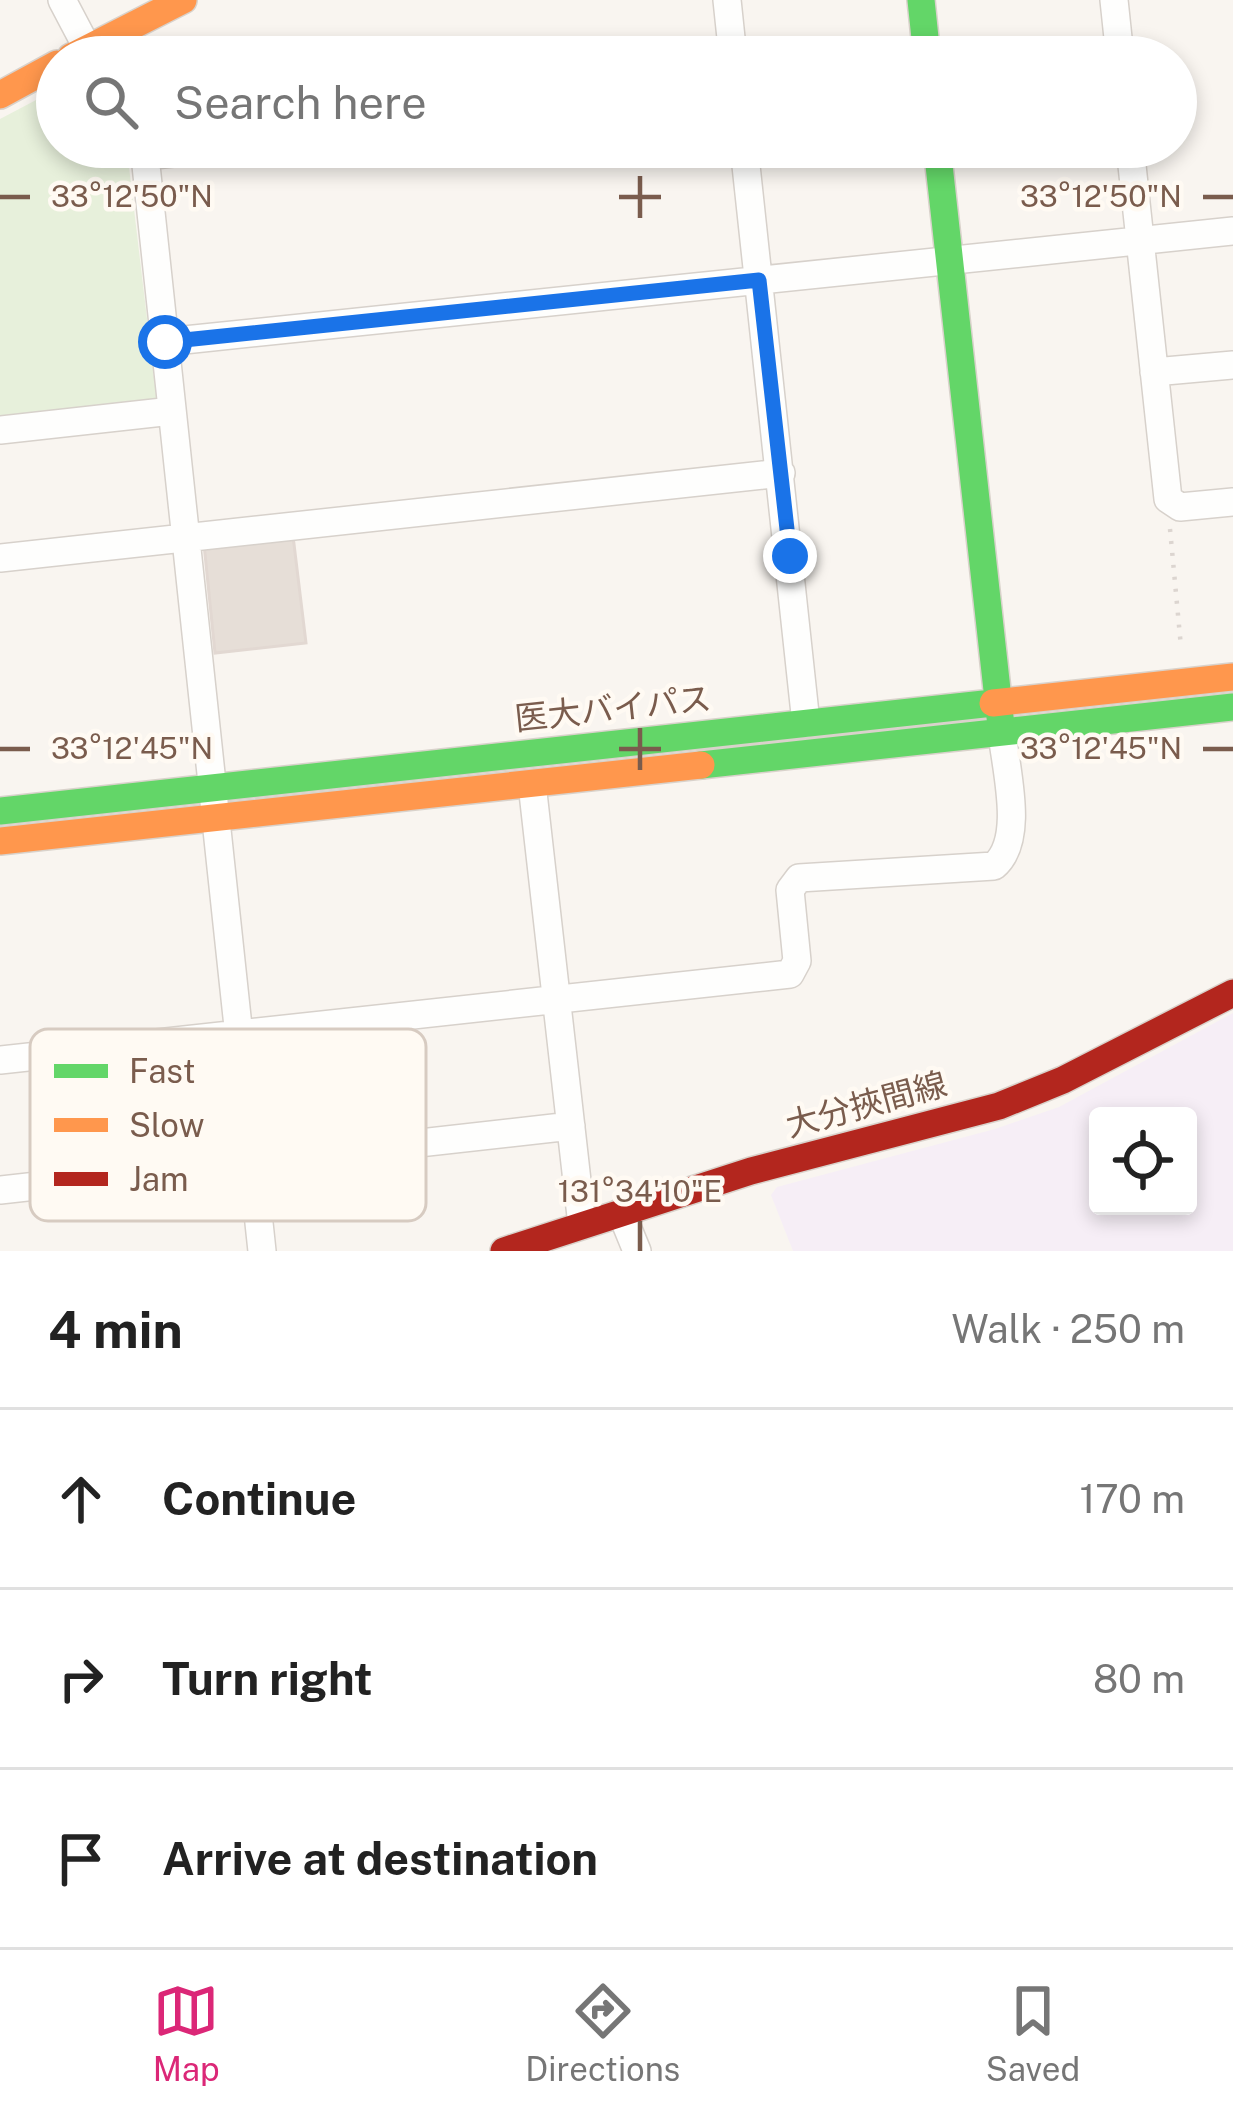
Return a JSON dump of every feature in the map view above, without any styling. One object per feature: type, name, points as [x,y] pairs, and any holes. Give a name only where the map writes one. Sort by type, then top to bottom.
[{"type":"main road","points":[[117,36],[183,0]]},
{"type":"main road","points":[[921,0],[925,36]]},
{"type":"main road","points":[[0,94],[36,75]]},
{"type":"main road","points":[[939,168],[1002,733]]},
{"type":"main road","name":"医大バイパス","points":[[0,811],[1233,676]]},
{"type":"main road","name":"医大バイパス","points":[[0,841],[1233,707]]},
{"type":"main road","name":"大分挾間線","points":[[504,1251],[751,1171],[999,1106],[1063,1080],[1233,992]]},
{"type":"street","points":[[62,0],[77,36]]},
{"type":"street","points":[[727,0],[731,36]]},
{"type":"street","points":[[1114,0],[1118,36]]},
{"type":"street","points":[[145,168],[238,1029]]},
{"type":"street","points":[[746,168],[806,723]]},
{"type":"street","points":[[1132,168],[1168,500],[1180,507],[1233,502]]},
{"type":"street","points":[[165,342],[1233,231]]},
{"type":"street","points":[[1154,372],[1233,365]]},
{"type":"street","points":[[0,430],[172,411]]},
{"type":"street","points":[[0,559],[781,473]]},
{"type":"street","points":[[268,1029],[790,974],[796,961],[790,890],[799,878],[994,866],[1004,857],[1012,838],[1002,733]]},
{"type":"street","points":[[532,784],[582,1225]]},
{"type":"street","points":[[0,1060],[30,1056]]},
{"type":"street","points":[[426,1142],[572,1126]]},
{"type":"street","points":[[0,1190],[30,1187]]},
{"type":"street","points":[[621,1212],[637,1251]]},
{"type":"street","points":[[259,1221],[262,1251]]},
{"type":"path","points":[[1168,500],[1181,647]]},
{"type":"shaded area","points":[[1233,1013],[1233,1251],[793,1251],[771,1195],[777,1187],[995,1129],[1059,1107]]},
{"type":"green space","points":[[36,100],[36,168],[129,168],[157,403],[0,421],[0,119]]},
{"type":"building","points":[[293,536],[306,643],[215,653],[204,544]]},
{"type":"traffic: fast","points":[[921,0],[925,36]]},
{"type":"traffic: fast","points":[[939,168],[1001,726]]},
{"type":"traffic: fast","points":[[0,811],[993,703]]},
{"type":"traffic: fast","points":[[701,765],[1233,707]]},
{"type":"traffic: slow","points":[[112,36],[183,0]]},
{"type":"traffic: slow","points":[[0,95],[36,75]]},
{"type":"traffic: slow","points":[[993,703],[1233,677]]},
{"type":"traffic: slow","points":[[0,841],[701,765]]},
{"type":"traffic: jam","points":[[504,1251],[751,1171],[999,1106],[1063,1080],[1233,993]]},
{"type":"route","points":[[165,342],[759,280],[790,556]]}]
